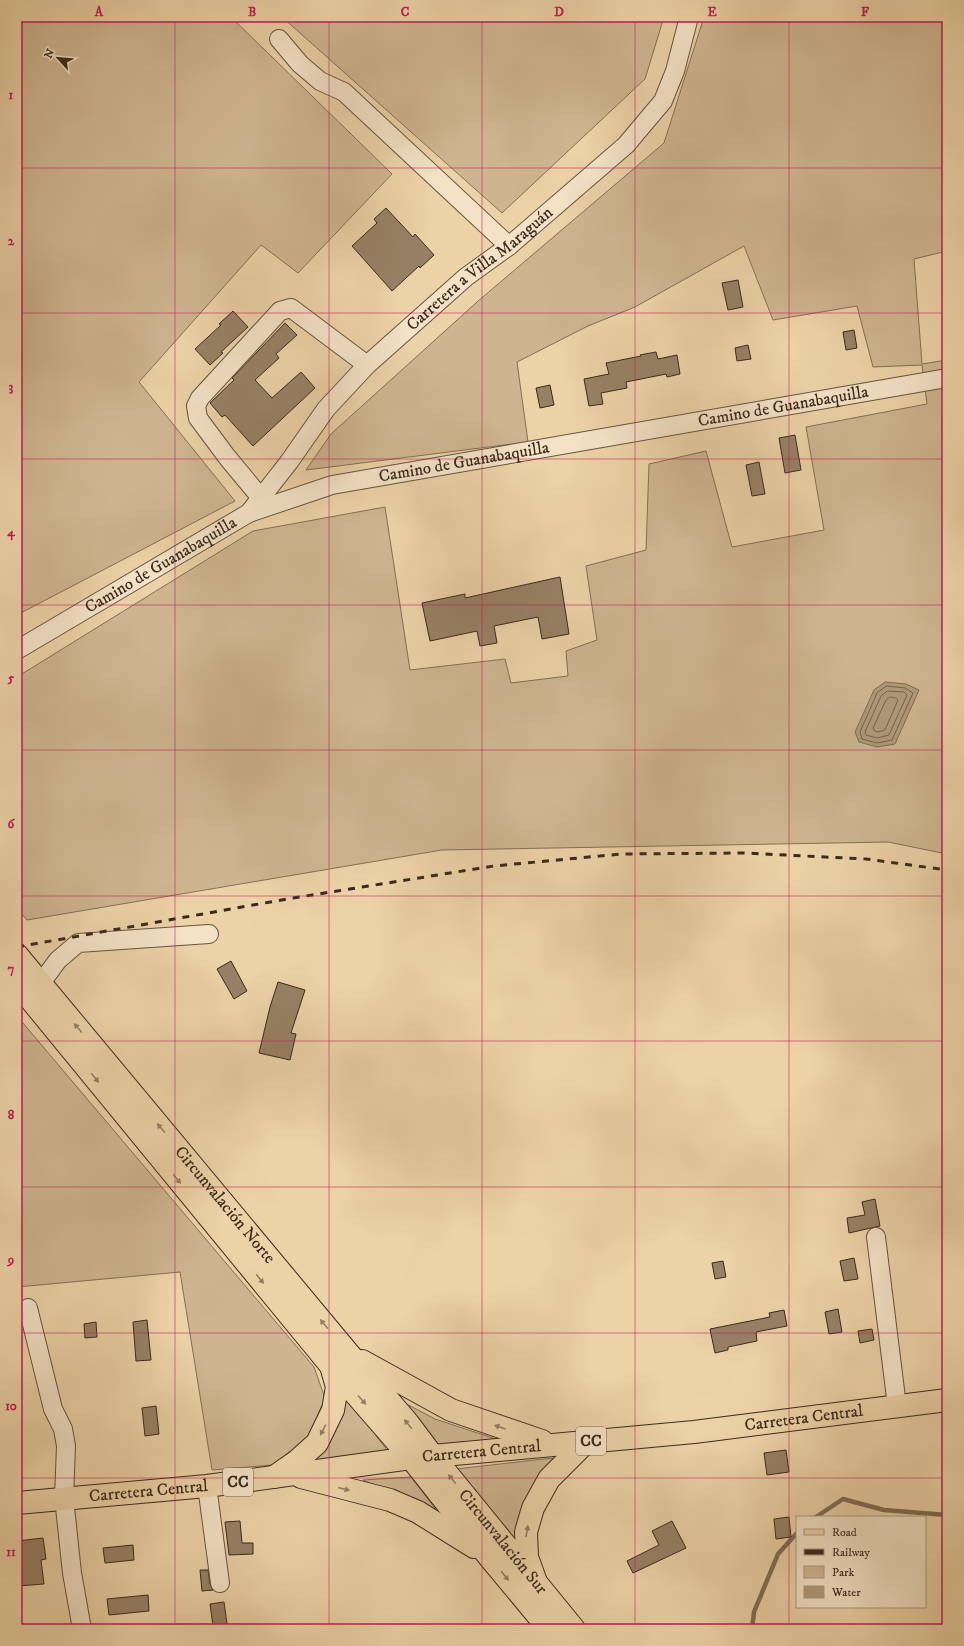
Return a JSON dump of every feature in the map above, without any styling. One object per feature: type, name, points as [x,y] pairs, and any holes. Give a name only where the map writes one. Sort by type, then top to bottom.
[{"type":"main road","name":"Circunvalación Norte","points":[[17,955],[408,1423],[422,1456]]},
{"type":"main road","name":"Circunvalación Norte","points":[[17,983],[331,1366],[422,1456]]},
{"type":"main road","points":[[349,1354],[451,1410],[550,1444]]},
{"type":"main road","points":[[331,1366],[337,1387],[333,1410],[317,1443],[283,1476],[397,1503],[424,1516],[490,1558]]},
{"type":"main road","name":"Carretera Central","points":[[17,1503],[207,1486],[422,1456],[694,1432],[947,1400]]},
{"type":"main road","points":[[536,1582],[527,1557],[526,1532],[533,1508],[549,1479],[587,1441]]},
{"type":"main road","name":"Circunvalación Sur","points":[[422,1456],[490,1558],[550,1629]]},
{"type":"main road","name":"Circunvalación Sur","points":[[422,1456],[536,1582],[574,1629]]},
{"type":"street","name":"Carretera a Villa Maraguán","points":[[249,513],[289,462],[326,409],[367,365],[466,277],[509,246],[626,145],[662,102],[675,71],[689,17]]},
{"type":"street","points":[[279,39],[300,64],[320,81],[344,92],[509,246]]},
{"type":"street","points":[[261,498],[227,457],[198,418],[196,406],[200,398],[280,311],[291,308],[367,365]]},
{"type":"street","name":"Camino de Guanabaquilla","points":[[17,650],[249,513],[332,485],[947,378]]},
{"type":"street","points":[[41,983],[58,960],[78,943],[209,934]]},
{"type":"street","points":[[876,1237],[897,1406]]},
{"type":"street","points":[[28,1308],[53,1409],[63,1429],[66,1446],[64,1498],[78,1626]]},
{"type":"street","points":[[207,1486],[220,1583]]},
{"type":"green space","points":[[17,17],[231,17],[392,174],[298,273],[261,245],[139,382],[235,501],[17,615]]},
{"type":"green space","points":[[282,17],[664,17],[645,79],[502,213]]},
{"type":"green space","points":[[704,17],[947,17],[947,251],[914,259],[922,364],[947,360],[947,854],[888,842],[442,850],[27,920],[17,908],[17,677],[253,531],[385,507],[410,670],[505,659],[511,683],[568,676],[566,651],[597,640],[586,566],[646,550],[649,464],[706,451],[732,547],[824,530],[806,427],[927,404],[922,365],[873,367],[857,306],[773,320],[744,246],[635,307],[588,326],[517,362],[528,442],[306,470],[331,434],[477,302],[664,143]]},
{"type":"green space","points":[[17,1016],[314,1367],[325,1398],[308,1438],[272,1465],[212,1470],[180,1272],[17,1287]]},
{"type":"green space","points":[[346,1396],[387,1450],[307,1464]]},
{"type":"green space","points":[[397,1399],[435,1419],[502,1441],[437,1446]]},
{"type":"green space","points":[[553,1458],[531,1493],[515,1544],[456,1469]]},
{"type":"green space","points":[[411,1477],[445,1521],[404,1498],[363,1480]]},
{"type":"water","points":[[885,682],[906,684],[919,690],[895,744],[877,747],[859,742],[855,732],[874,690]]},
{"type":"building","points":[[386,208],[413,237],[415,234],[434,255],[420,268],[419,266],[392,291],[352,246],[377,223],[374,219]]},
{"type":"building","points":[[738,280],[743,307],[728,310],[722,283]]},
{"type":"building","points":[[233,311],[248,327],[221,352],[223,353],[210,365],[195,349],[221,325],[219,324]]},
{"type":"building","points":[[285,323],[297,335],[276,354],[279,358],[255,380],[272,398],[301,372],[315,388],[253,446],[225,415],[222,417],[210,403],[234,380],[232,378]]},
{"type":"building","points":[[854,330],[857,348],[846,350],[843,332]]},
{"type":"building","points":[[748,345],[751,359],[737,361],[735,348]]},
{"type":"building","points":[[656,352],[658,359],[677,355],[680,374],[667,377],[666,374],[626,382],[627,388],[601,393],[603,404],[589,406],[584,379],[609,374],[606,363]]},
{"type":"building","points":[[550,385],[554,405],[540,408],[536,388]]},
{"type":"building","points":[[795,435],[801,470],[785,473],[779,438]]},
{"type":"building","points":[[759,462],[765,494],[752,496],[746,465]]},
{"type":"building","points":[[560,577],[569,634],[542,639],[538,617],[494,626],[497,643],[480,646],[477,631],[430,641],[422,603],[465,594],[465,598]]},
{"type":"building","points":[[231,961],[247,991],[234,999],[217,969]]},
{"type":"building","points":[[278,982],[305,990],[291,1033],[296,1034],[290,1060],[259,1053],[270,1007]]},
{"type":"building","points":[[875,1199],[880,1226],[849,1233],[847,1218],[865,1215],[862,1202]]},
{"type":"building","points":[[854,1258],[858,1279],[844,1281],[840,1261]]},
{"type":"building","points":[[723,1261],[726,1277],[715,1279],[712,1263]]},
{"type":"building","points":[[838,1309],[842,1332],[829,1334],[825,1312]]},
{"type":"building","points":[[784,1310],[787,1326],[756,1332],[757,1341],[728,1347],[728,1350],[715,1353],[710,1329],[770,1317],[769,1313]]},
{"type":"building","points":[[147,1320],[151,1360],[136,1361],[133,1322]]},
{"type":"building","points":[[96,1322],[97,1337],[85,1338],[84,1324]]},
{"type":"building","points":[[872,1329],[874,1340],[860,1343],[858,1331]]},
{"type":"building","points":[[156,1406],[159,1434],[145,1436],[142,1408]]},
{"type":"building","points":[[786,1450],[789,1472],[767,1475],[764,1453]]},
{"type":"building","points":[[789,1517],[791,1537],[776,1539],[774,1519]]},
{"type":"building","points":[[240,1521],[242,1543],[253,1543],[253,1554],[229,1555],[225,1522]]},
{"type":"building","points":[[672,1521],[686,1548],[633,1573],[627,1561],[659,1545],[652,1531]]},
{"type":"building","points":[[43,1538],[46,1559],[41,1560],[44,1584],[17,1586],[17,1541]]},
{"type":"building","points":[[133,1545],[134,1560],[105,1563],[103,1548]]},
{"type":"building","points":[[200,1570],[208,1570],[210,1584],[213,1590],[202,1591]]},
{"type":"building","points":[[148,1595],[149,1611],[109,1615],[107,1599]]},
{"type":"building","points":[[224,1602],[227,1624],[213,1626],[210,1604]]},
{"type":"waterway","points":[[818,1516],[843,1499],[884,1510],[947,1515]]},
{"type":"waterway","points":[[752,1629],[754,1612],[778,1554],[796,1534]]},
{"type":"railway","points":[[17,947],[287,899],[494,866],[621,854],[744,853],[866,859],[947,870]]}]
